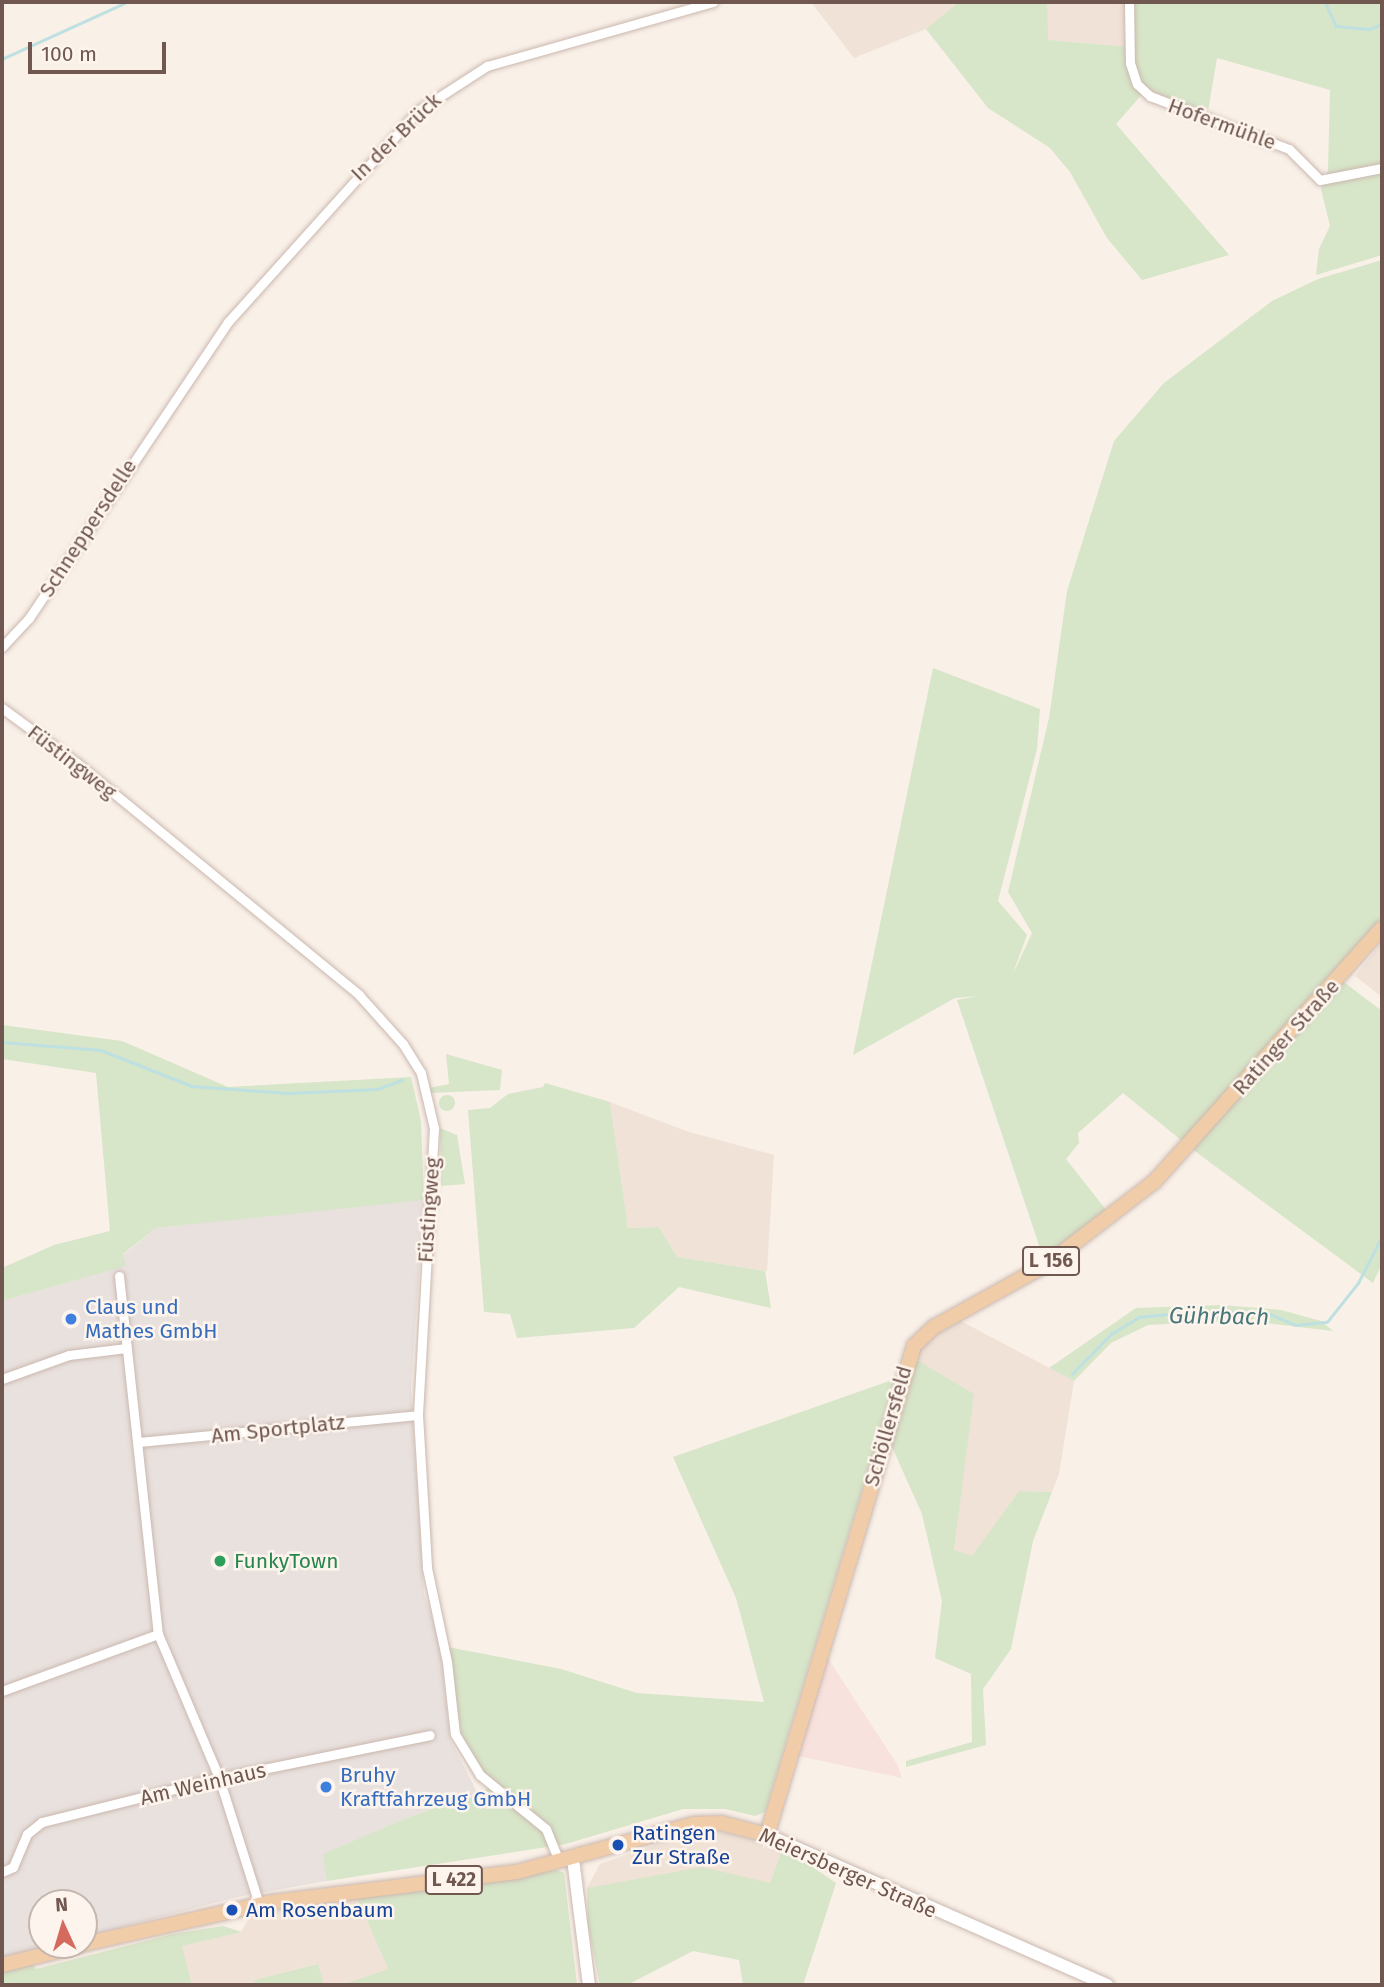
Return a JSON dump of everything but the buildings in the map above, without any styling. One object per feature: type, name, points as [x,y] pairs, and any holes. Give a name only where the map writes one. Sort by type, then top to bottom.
[{"type":"main road","name":"Ratinger Straße","points":[[1189,1146],[1382,928]]},
{"type":"main road","name":"Schöllersfeld","points":[[767,1835],[911,1350],[934,1327],[1011,1288],[1107,1221],[1189,1146]]},
{"type":"main road","name":"Meiersberger Straße","points":[[98,1942],[259,1904],[503,1874],[566,1861],[703,1823],[738,1826],[767,1835],[1107,1985]]},
{"type":"main road","points":[[566,1861],[589,1985]]},
{"type":"main road","name":"Meiersberger Straße","points":[[2,1965],[28,1959]]},
{"type":"street","name":"In der Brück","points":[[170,405],[259,283],[384,144],[448,88],[487,66],[523,53],[713,2]]},
{"type":"street","name":"Hofermühle","points":[[1129,2],[1129,63],[1138,84],[1150,96],[1289,149],[1320,180],[1382,168]]},
{"type":"street","name":"Schneppersdelle","points":[[2,647],[29,618],[170,405]]},
{"type":"street","name":"Füstingweg","points":[[2,708],[77,763],[359,995],[411,1056],[426,1086],[435,1128],[418,1415],[426,1568],[447,1662],[455,1734],[480,1775],[546,1829],[566,1861]]},
{"type":"street","points":[[119,1276],[158,1634],[219,1778],[259,1904]]},
{"type":"street","points":[[2,1379],[69,1355],[127,1348]]},
{"type":"street","name":"Am Sportplatz","points":[[138,1442],[418,1415]]},
{"type":"street","points":[[2,1691],[158,1634]]},
{"type":"street","name":"Am Weinhaus","points":[[2,1872],[13,1867],[27,1834],[42,1822],[219,1778],[430,1735]]},
{"type":"shaded area","points":[[811,2],[959,2],[926,29],[854,58]]},
{"type":"shaded area","points":[[1047,2],[1135,2],[1132,47],[1047,40]]},
{"type":"shaded area","points":[[1382,942],[1382,997],[1355,976]]},
{"type":"shaded area","points":[[610,1102],[686,1131],[774,1155],[767,1271],[677,1257],[659,1227],[628,1228]]},
{"type":"shaded area","points":[[424,1200],[411,1389],[424,1594],[440,1639],[450,1739],[478,1794],[409,1817],[324,1854],[327,1881],[237,1897],[98,1933],[98,1889],[28,1889],[28,1952],[2,1958],[2,1301],[125,1266],[123,1255],[156,1228]]},
{"type":"shaded area","points":[[957,1319],[1074,1381],[1059,1474],[1052,1492],[1019,1491],[972,1557],[954,1550],[973,1394],[912,1357],[923,1342]]},
{"type":"shaded area","points":[[825,1654],[897,1764],[902,1778],[798,1756]]},
{"type":"shaded area","points":[[723,1832],[783,1847],[770,1883],[702,1868],[587,1888],[600,1864],[687,1834]]},
{"type":"shaded area","points":[[357,1898],[388,1969],[341,1985],[324,1985],[317,1964],[254,1980],[255,1985],[192,1985],[181,1946],[241,1932],[248,1920],[270,1911]]},
{"type":"green space","points":[[959,2],[1047,2],[1048,40],[1132,47],[1135,2],[1382,2],[1382,255],[1316,275],[1319,249],[1330,226],[1321,189],[1328,170],[1330,90],[1217,58],[1207,117],[1145,91],[1116,124],[1229,255],[1142,280],[1107,238],[1070,172],[1050,148],[988,108],[926,29]]},
{"type":"green space","points":[[1382,260],[1382,920],[1186,1144],[1123,1093],[1078,1133],[1079,1143],[1066,1159],[1107,1211],[1044,1260],[957,1000],[977,996],[955,998],[853,1055],[933,668],[1040,709],[1037,749],[998,901],[1027,935],[1012,976],[1032,933],[1008,892],[1049,718],[1067,591],[1114,441],[1164,383],[1272,301],[1318,279]]},
{"type":"green space","points":[[1341,980],[1382,1011],[1382,1264],[1373,1283],[1192,1149]]},
{"type":"green space","points":[[2,1025],[122,1041],[228,1087],[411,1077],[421,1121],[424,1200],[156,1228],[123,1254],[126,1266],[2,1301],[2,1268],[54,1245],[110,1231],[96,1073],[2,1059]]},
{"type":"green space","points":[[446,1054],[502,1070],[500,1090],[430,1093],[429,1088],[449,1084]]},
{"type":"green space","points":[[545,1083],[610,1102],[628,1228],[659,1227],[677,1257],[765,1271],[771,1308],[679,1287],[634,1328],[517,1338],[510,1314],[484,1312],[468,1110],[490,1108],[508,1094],[543,1087]]},
{"type":"green space","points":[[447,1095],[455,1103],[447,1111],[439,1103]]},
{"type":"green space","points":[[440,1128],[457,1135],[465,1184],[441,1186]]},
{"type":"green space","points":[[1222,1305],[1281,1310],[1321,1321],[1333,1331],[1242,1320],[1148,1325],[1111,1343],[1074,1381],[1049,1368],[1136,1308]]},
{"type":"green space","points":[[912,1357],[974,1394],[954,1550],[972,1556],[1019,1491],[1052,1492],[1033,1541],[1011,1649],[983,1689],[986,1745],[906,1767],[906,1761],[972,1742],[971,1674],[935,1658],[942,1601],[922,1514],[888,1438]]},
{"type":"green space","points":[[895,1379],[765,1812],[755,1816],[725,1809],[683,1809],[566,1844],[327,1881],[323,1854],[409,1817],[478,1794],[495,1784],[474,1761],[461,1733],[448,1647],[561,1669],[637,1693],[764,1702],[736,1598],[673,1457]]},
{"type":"green space","points":[[783,1847],[836,1883],[803,1985],[743,1985],[739,1960],[693,1951],[627,1985],[600,1985],[588,1926],[587,1888],[702,1867],[770,1883]]},
{"type":"green space","points":[[557,1870],[564,1873],[577,1985],[341,1985],[388,1969],[357,1898]]},
{"type":"green space","points":[[223,1926],[242,1932],[182,1946],[192,1985],[2,1985],[2,1973],[33,1964],[36,1969],[75,1959],[98,1959],[98,1953],[173,1934]]},
{"type":"green space","points":[[318,1964],[324,1985],[255,1985],[254,1980]]},
{"type":"waterway","points":[[2,59],[127,2]]},
{"type":"waterway","points":[[1325,2],[1336,26],[1369,29],[1382,24]]},
{"type":"waterway","points":[[2,1042],[101,1050],[192,1086],[287,1093],[378,1089],[402,1080]]},
{"type":"waterway","name":"Gührbach","points":[[1072,1374],[1111,1334],[1139,1317],[1188,1312],[1215,1317],[1224,1312],[1270,1314],[1296,1325],[1327,1322],[1358,1283],[1382,1236]]},
{"type":"place","name":"Claus und Mathes GmbH","points":[[71,1319]]},
{"type":"place","name":"FunkyTown","points":[[220,1561]]},
{"type":"place","name":"Bruhy Kraftfahrzeug GmbH","points":[[326,1787]]},
{"type":"place","name":"Ratingen Zur Straße","points":[[618,1845]]},
{"type":"place","name":"Am Rosenbaum","points":[[232,1910]]}]
